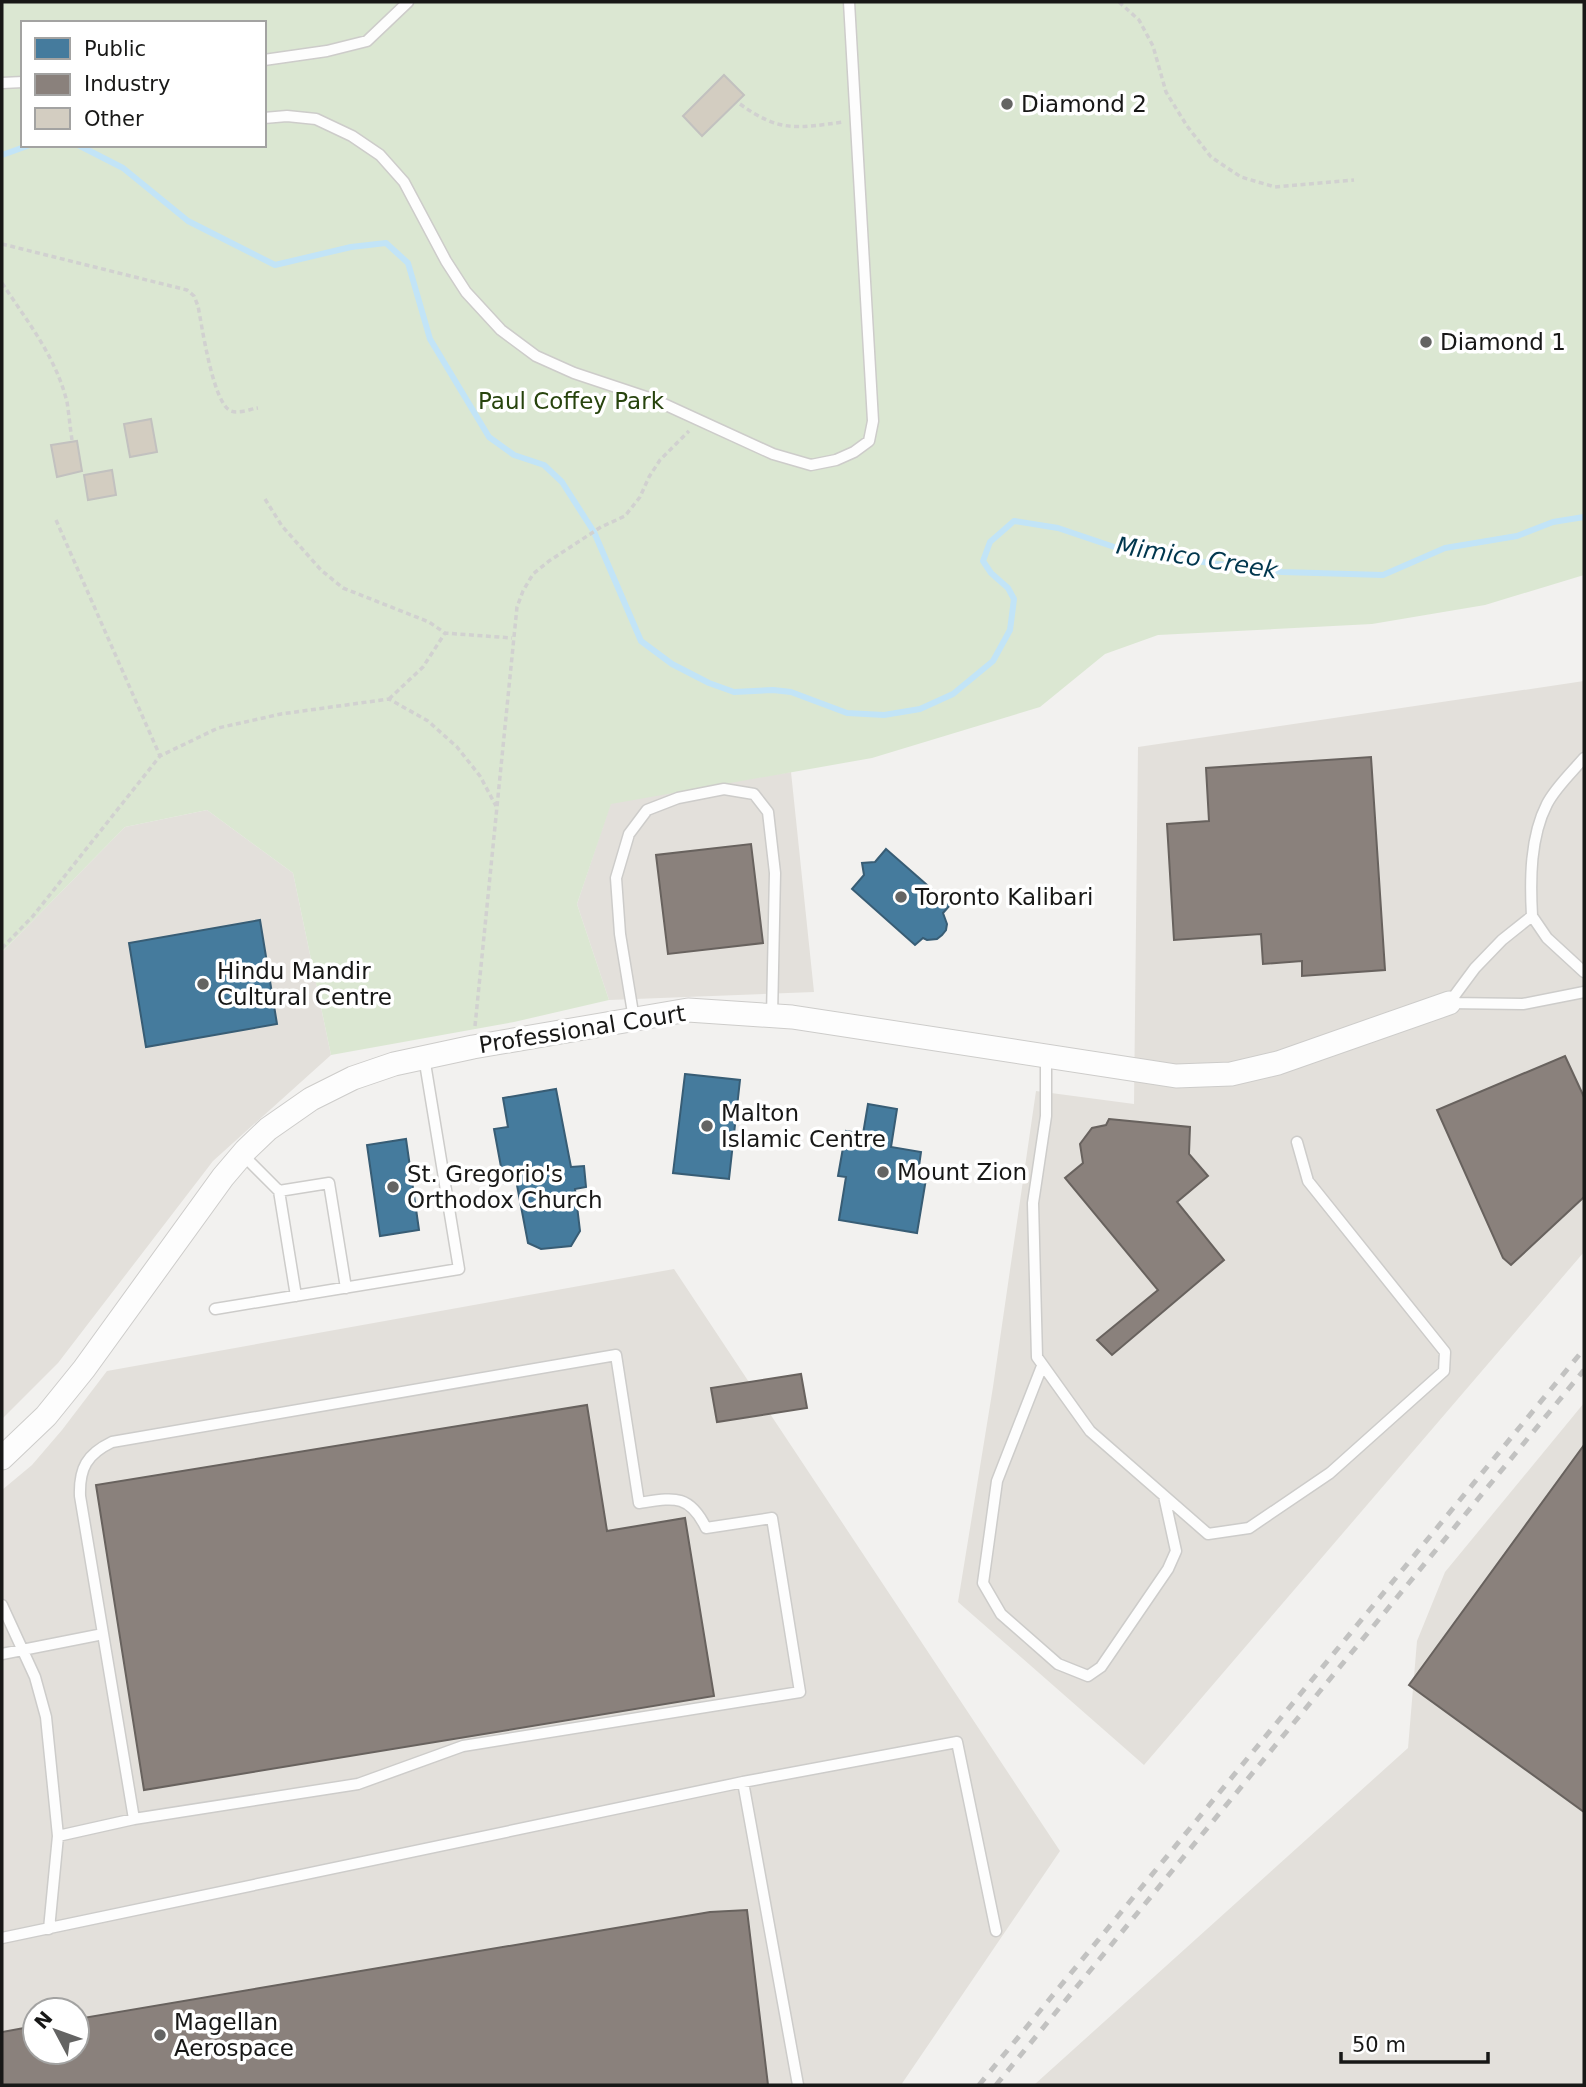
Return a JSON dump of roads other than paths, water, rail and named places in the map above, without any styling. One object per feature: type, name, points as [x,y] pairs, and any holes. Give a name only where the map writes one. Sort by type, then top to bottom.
[{"type":"street","name":"Professional Court","points":[[2,1458],[46,1416],[84,1369],[242,1154],[268,1129],[311,1099],[353,1078],[394,1064],[473,1046],[688,1010],[804,1019],[1176,1076],[1231,1074],[1278,1063],[1449,1003]]},
{"type":"lane","points":[[266,60],[327,51],[367,41],[408,2]]},
{"type":"lane","points":[[266,118],[287,116],[316,119],[352,136],[380,155],[404,182],[446,261],[466,292],[501,330],[536,356],[655,400],[773,454],[811,465],[836,460],[854,452],[869,441],[873,421],[849,2]]},
{"type":"lane","points":[[2,83],[21,82]]},
{"type":"lane","points":[[1584,758],[1547,803],[1534,847],[1532,866],[1532,916],[1547,938],[1584,972]]},
{"type":"lane","points":[[634,1019],[620,934],[616,878],[629,834],[647,810],[678,798],[724,789],[754,794],[768,812],[775,873],[772,1016]]},
{"type":"lane","points":[[1449,1003],[1475,968],[1502,940],[1532,916]]},
{"type":"lane","points":[[1449,1003],[1523,1004],[1584,992]]},
{"type":"lane","points":[[1046,1056],[1046,1116],[1032,1203],[1037,1357],[1090,1431],[1208,1534],[1249,1528],[1331,1473],[1444,1371],[1445,1352],[1308,1181],[1297,1142]]},
{"type":"lane","points":[[215,1310],[458,1269],[425,1057]]},
{"type":"lane","points":[[242,1154],[279,1191],[296,1296]]},
{"type":"lane","points":[[279,1191],[329,1183],[346,1288]]},
{"type":"lane","points":[[58,1836],[134,1819],[358,1784],[463,1746],[800,1692],[772,1518],[706,1528],[693,1507],[685,1502],[675,1499],[639,1503],[616,1355],[112,1442],[90,1456],[80,1484],[134,1819]]},
{"type":"lane","points":[[1042,1366],[997,1481],[983,1583],[1000,1614],[1058,1664],[1087,1676],[1101,1667],[1168,1570],[1176,1550],[1164,1495]]},
{"type":"lane","points":[[2,1605],[35,1677],[46,1717],[58,1836],[48,1929]]},
{"type":"lane","points":[[2,1654],[103,1634]]},
{"type":"lane","points":[[2,1938],[743,1782],[957,1742],[996,1931]]},
{"type":"lane","points":[[743,1782],[799,2085]]},
{"type":"waterway","name":"Mimico Creek","points":[[2,155],[24,147]]},
{"type":"waterway","name":"Mimico Creek","points":[[82,147],[123,168],[188,221],[275,265],[351,247],[386,243],[408,263],[430,339],[489,437],[514,455],[544,465],[562,482],[594,532],[641,641],[672,664],[734,692],[791,692],[847,713],[884,715],[920,709],[953,694],[993,661],[1010,630],[1014,599],[1008,588],[991,573],[983,561],[990,542],[1014,521],[1058,528],[1132,553],[1282,572],[1383,575],[1445,548],[1517,536],[1553,522],[1584,517]]},
{"type":"railway","points":[[979,2085],[1584,1349]]},
{"type":"railway","points":[[996,2085],[1584,1370]]},
{"type":"place","name":"Diamond 2","points":[[1007,104]]},
{"type":"place","name":"Diamond 1","points":[[1426,342]]},
{"type":"place","name":"Toronto Kalibari","points":[[901,897]]},
{"type":"place","name":"Hindu Mandir Cultural Centre","points":[[203,984]]},
{"type":"place","name":"Malton Islamic Centre","points":[[707,1126]]},
{"type":"place","name":"Mount Zion","points":[[883,1172]]},
{"type":"place","name":"St. Gregorio's Orthodox Church","points":[[393,1187]]},
{"type":"place","name":"Magellan Aerospace","points":[[160,2035]]},
{"type":"park label","name":"Paul Coffey Park","points":[[571,401]]}]
